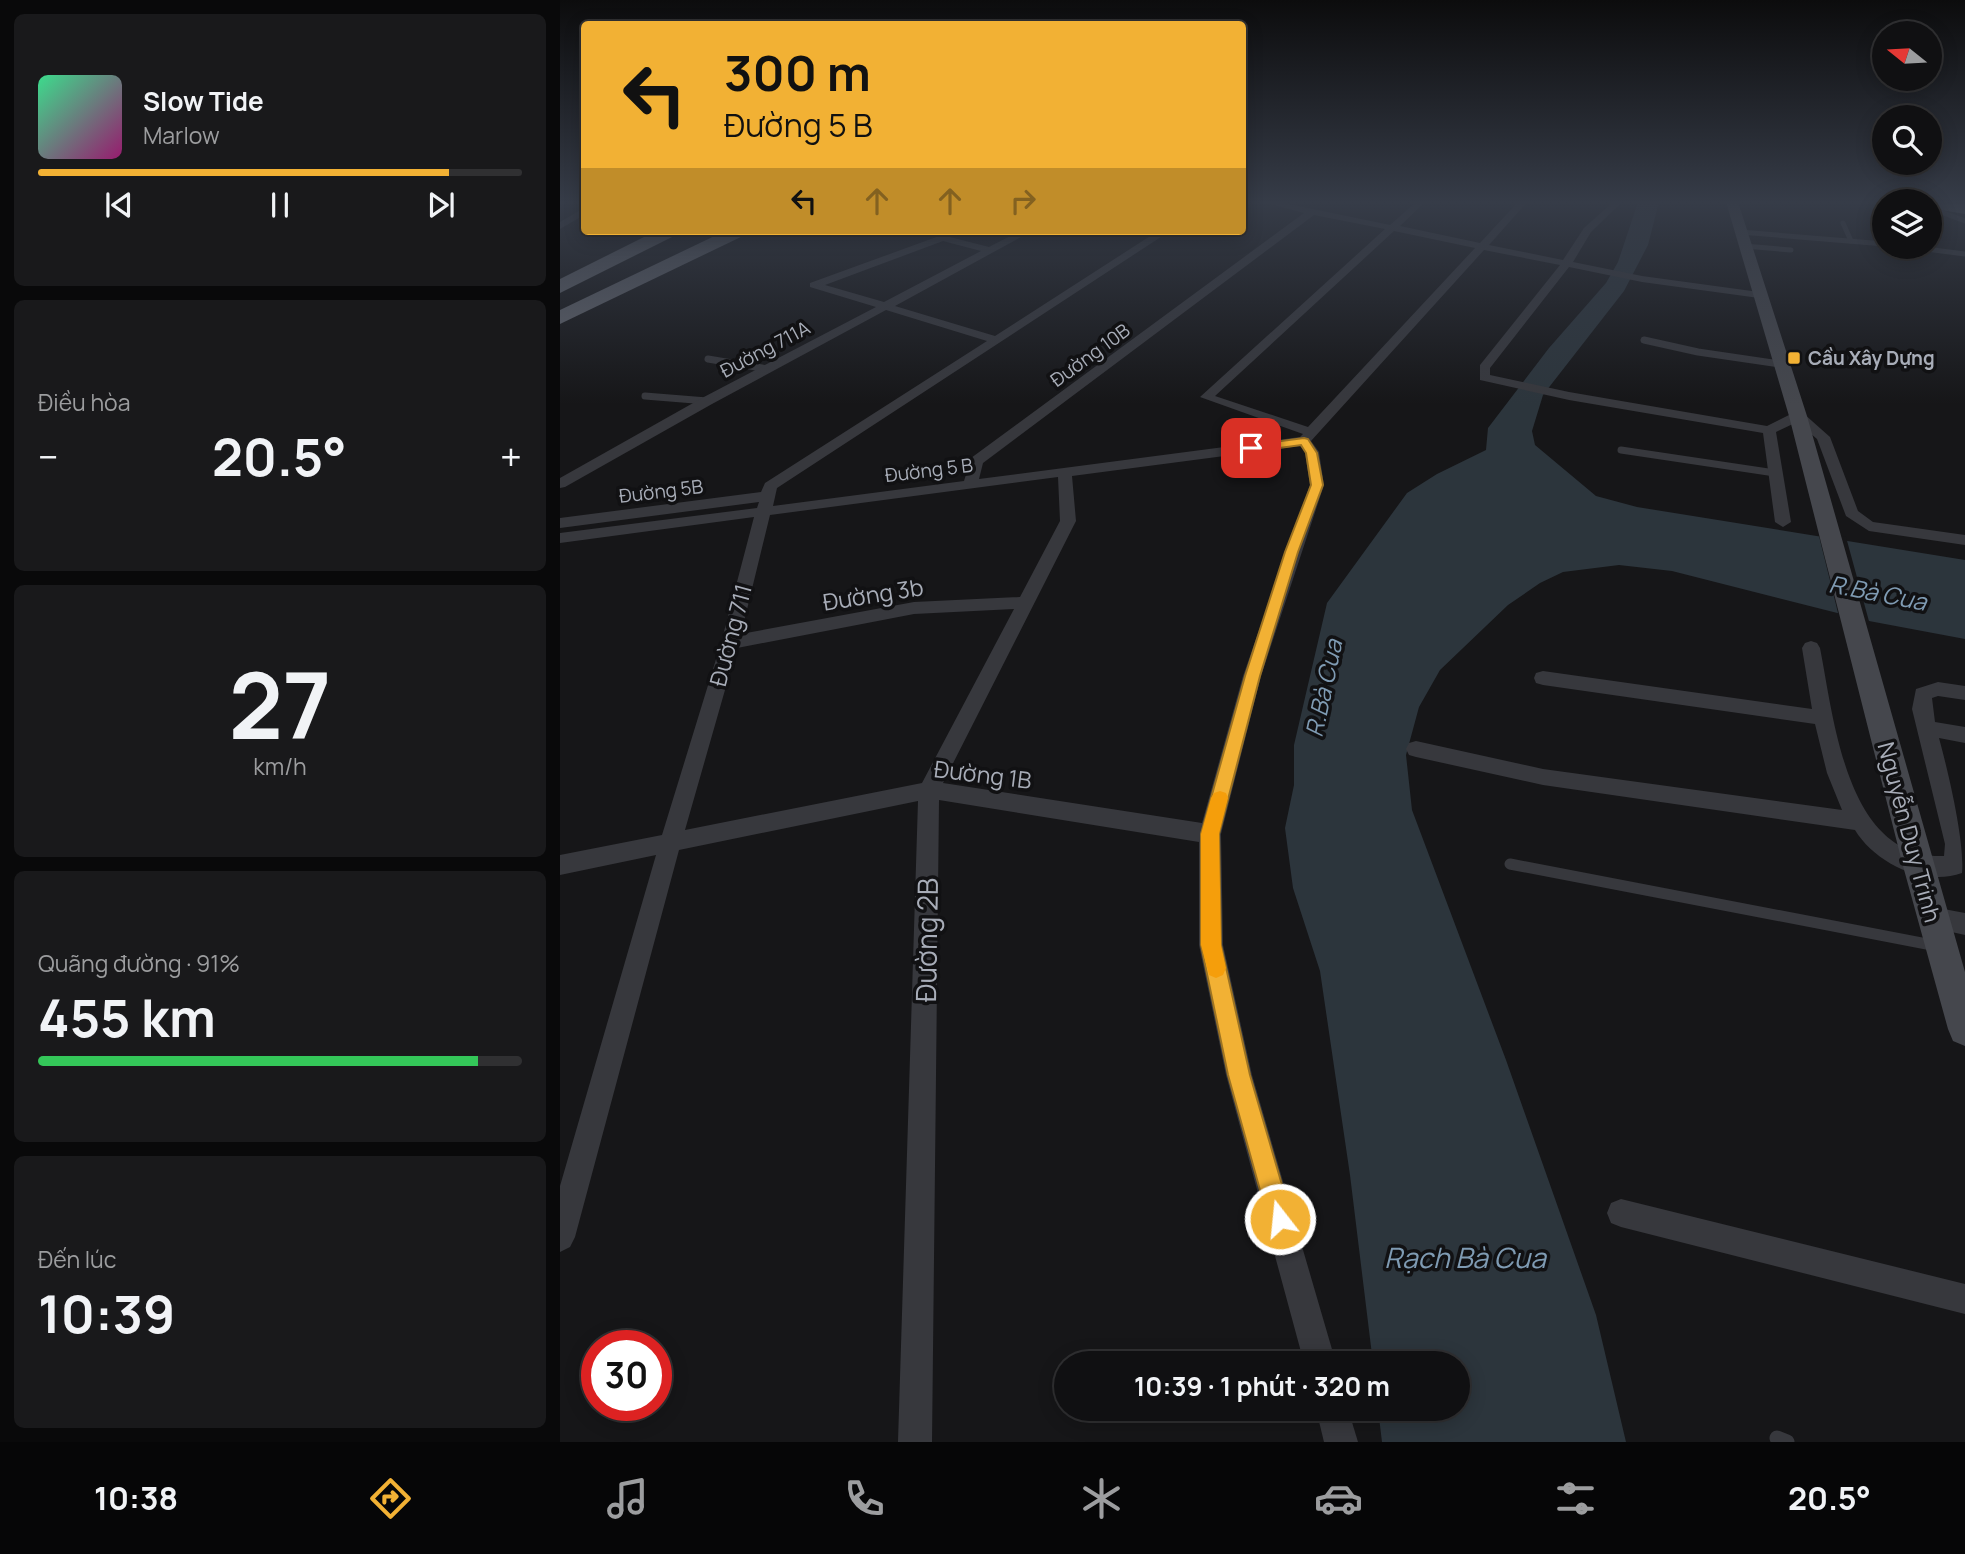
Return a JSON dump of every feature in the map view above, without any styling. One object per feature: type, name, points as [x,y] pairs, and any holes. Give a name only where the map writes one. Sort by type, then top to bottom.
[{"type":"highway","points":[[560,287],[595,269]]},
{"type":"highway","points":[[560,295],[611,269]]},
{"type":"highway","points":[[560,316],[648,269]]},
{"type":"highway","points":[[560,316],[658,269]]},
{"type":"main road","points":[[1751,269],[1798,416]]},
{"type":"main road","name":"Nguyễn Duy Trinh","points":[[1798,416],[1917,866],[1965,1029]]},
{"type":"street","points":[[853,269],[814,285],[995,339]]},
{"type":"street","name":"Đường 711A","points":[[560,484],[708,401],[956,269]]},
{"type":"street","points":[[765,504],[770,485],[1105,269]]},
{"type":"street","name":"Đường 10B","points":[[970,484],[976,461],[1234,269]]},
{"type":"street","points":[[1308,437],[1206,397],[1346,269]]},
{"type":"street","points":[[1308,437],[1462,269]]},
{"type":"street","points":[[1562,269],[1484,368],[1485,378],[1569,396],[1769,430],[1798,416],[1823,437],[1851,513],[1869,526],[1965,540]]},
{"type":"street","points":[[1594,269],[1642,279],[1759,295]]},
{"type":"street","points":[[1769,430],[1783,522]]},
{"type":"street","points":[[1308,437],[1317,485],[1252,676],[1210,834],[1211,945],[1239,1075],[1317,1351]]},
{"type":"street","name":"Đường 5 B","points":[[560,538],[765,504],[970,484],[1308,437]]},
{"type":"street","name":"Đường 2B","points":[[915,1442],[929,790],[1068,522],[1065,472]]},
{"type":"street","name":"Đường 5B","points":[[560,523],[765,504]]},
{"type":"street","name":"Đường 711","points":[[560,1237],[670,844],[730,643],[765,504]]},
{"type":"street","name":"Đường 3b","points":[[730,643],[873,615],[992,601],[1025,603]]},
{"type":"street","points":[[1811,648],[1839,782],[1857,821],[1885,847],[1917,866],[1954,866],[1956,844],[1922,709],[1923,694],[1938,689],[1965,693]]},
{"type":"street","points":[[1543,678],[1825,718]]},
{"type":"street","points":[[1927,728],[1965,735]]},
{"type":"street","points":[[1416,749],[1542,777],[1857,821]]},
{"type":"street","name":"Đường 1B","points":[[560,865],[929,790],[1210,834]]},
{"type":"street","points":[[1933,918],[1965,924]]},
{"type":"street","points":[[1621,1213],[1965,1299]]},
{"type":"street","points":[[1335,1421],[1340,1442]]},
{"type":"lane","points":[[1644,340],[1780,365]]},
{"type":"lane","points":[[708,359],[768,369]]},
{"type":"lane","points":[[645,396],[708,401]]},
{"type":"lane","points":[[1621,450],[1775,473]]},
{"type":"lane","points":[[1510,864],[1941,946]]},
{"type":"water","name":"Rạch Bà Cua","points":[[1614,269],[1635,269],[1624,291],[1543,395],[1532,431],[1535,445],[1596,496],[1637,507],[1965,560],[1965,639],[1869,621],[1672,571],[1619,565],[1563,572],[1540,583],[1508,605],[1440,670],[1419,707],[1406,755],[1412,810],[1506,1060],[1596,1315],[1626,1442],[1382,1442],[1379,1421],[1470,1421],[1470,1351],[1372,1351],[1350,1175],[1320,971],[1293,888],[1285,828],[1294,785],[1294,745],[1327,603],[1407,493],[1437,474],[1486,450],[1488,428],[1549,348],[1606,283]]},
{"type":"pier","points":[[1818,532],[1846,537],[1870,625],[1839,617]]},
{"type":"slow traffic","points":[[1216,968],[1211,945],[1210,834],[1220,798]]},
{"type":"place","name":"Cầu Xây Dựng","points":[[1794,358]]},
{"type":"route","points":[[1251,448],[1304,441],[1311,453],[1317,485],[1252,676],[1210,834],[1211,945],[1239,1075],[1280,1219]]},
{"type":"water label","name":"R.Bà Cua","points":[[1878,592]]},
{"type":"water label","name":"R.Bà Cua","points":[[1323,688]]}]
